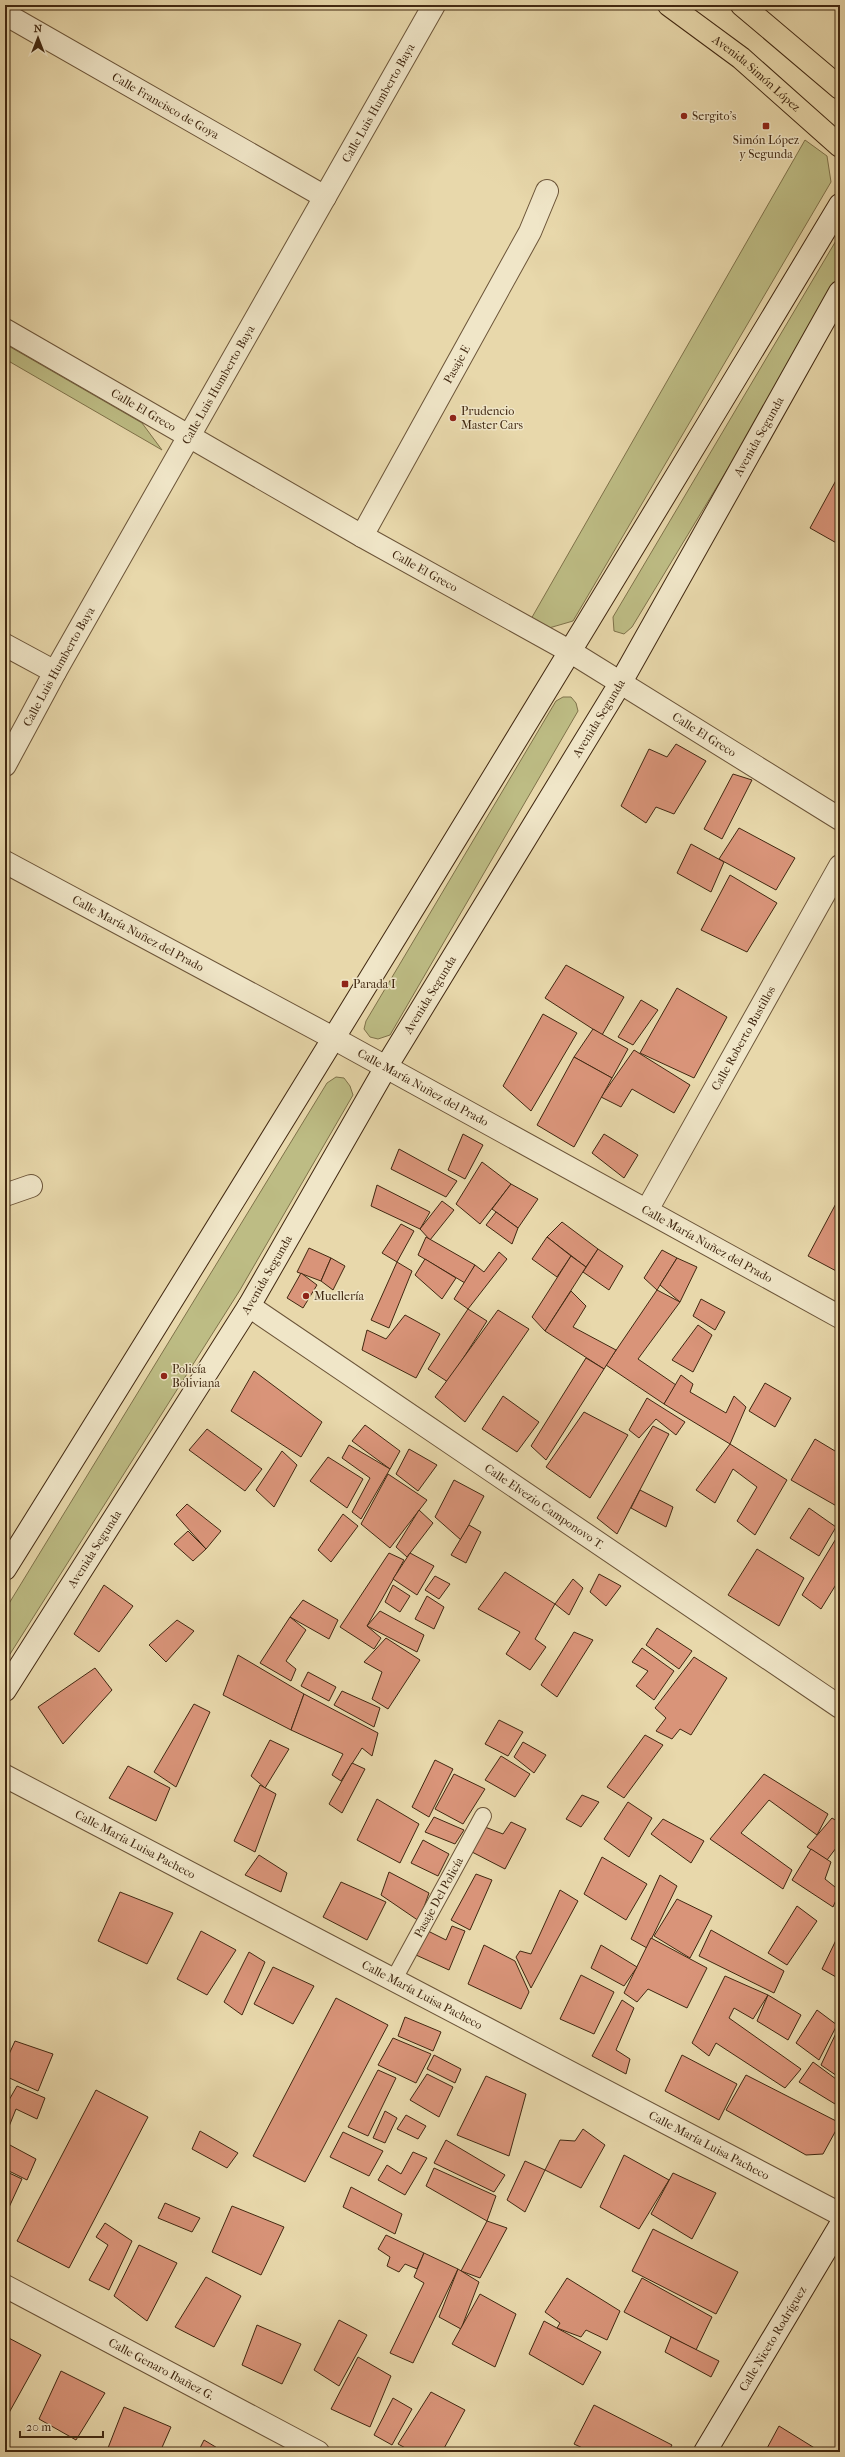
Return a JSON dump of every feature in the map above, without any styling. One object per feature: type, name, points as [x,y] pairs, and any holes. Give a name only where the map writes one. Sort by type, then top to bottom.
[{"type":"main road","name":"Avenida Simón López","points":[[669,5],[741,58],[840,146]]},
{"type":"main road","points":[[742,5],[840,88]]},
{"type":"street","name":"Calle Luis Humberto Baya","points":[[5,765],[55,672],[434,5]]},
{"type":"street","name":"Calle Francisco de Goya","points":[[5,14],[325,197]]},
{"type":"street","name":"Pasaje E","points":[[362,536],[530,232],[547,191]]},
{"type":"street","points":[[5,1569],[335,1039],[571,652],[840,205]]},
{"type":"street","name":"Avenida Segunda","points":[[5,1690],[249,1306],[386,1067],[621,682],[840,292]]},
{"type":"street","name":"Calle El Greco","points":[[5,330],[362,536],[571,652],[840,819]]},
{"type":"street","points":[[5,645],[55,672]]},
{"type":"street","name":"Calle María Nuñez del Prado","points":[[5,862],[335,1039],[840,1317]]},
{"type":"street","name":"Calle Roberto Bustillos","points":[[646,1210],[840,866]]},
{"type":"street","points":[[5,1195],[31,1186]]},
{"type":"street","name":"Calle Elvezio Camponovo T.","points":[[249,1306],[840,1707]]},
{"type":"street","name":"Calle María Luisa Pacheco","points":[[5,1776],[840,2214]]},
{"type":"street","name":"Calle Niceto Rodríguez","points":[[706,2452],[840,2226]]},
{"type":"street","name":"Calle Genaro Ibañez G.","points":[[5,2286],[318,2452]]},
{"type":"lane","name":"Pasaje Del Policía","points":[[394,1980],[483,1816]]},
{"type":"shaded area","points":[[805,140],[827,156],[831,182],[573,621],[549,628],[531,619]]},
{"type":"shaded area","points":[[837,239],[840,239],[840,278],[779,384],[632,627],[624,634],[614,631],[613,617]]},
{"type":"shaded area","points":[[5,344],[142,423],[162,450],[5,359]]},
{"type":"shaded area","points":[[563,697],[571,697],[576,703],[578,711],[390,1035],[378,1039],[370,1037],[364,1029],[366,1021],[556,701]]},
{"type":"shaded area","points":[[336,1077],[344,1078],[350,1086],[353,1095],[240,1290],[5,1662],[5,1610],[327,1083]]},
{"type":"building","points":[[840,473],[840,545],[810,528]]},
{"type":"building","points":[[676,744],[706,761],[674,814],[656,807],[646,823],[621,806],[649,749],[667,757]]},
{"type":"building","points":[[733,774],[752,780],[722,839],[704,829]]},
{"type":"building","points":[[739,828],[795,858],[776,890],[719,859]]},
{"type":"building","points":[[691,844],[724,862],[711,892],[677,873]]},
{"type":"building","points":[[730,875],[777,903],[747,952],[701,930]]},
{"type":"building","points":[[566,965],[624,997],[602,1035],[545,998]]},
{"type":"building","points":[[677,988],[727,1017],[694,1078],[640,1053]]},
{"type":"building","points":[[641,1000],[658,1010],[633,1045],[618,1037]]},
{"type":"building","points":[[543,1014],[577,1033],[531,1111],[503,1086]]},
{"type":"building","points":[[593,1029],[628,1049],[612,1078],[574,1057]]},
{"type":"building","points":[[634,1050],[690,1085],[674,1113],[632,1089],[621,1107],[601,1097]]},
{"type":"building","points":[[574,1057],[612,1078],[574,1147],[537,1125]]},
{"type":"building","points":[[463,1134],[483,1145],[465,1179],[448,1170]]},
{"type":"building","points":[[604,1134],[638,1155],[624,1178],[592,1153]]},
{"type":"building","points":[[399,1149],[457,1181],[446,1197],[391,1169]]},
{"type":"building","points":[[482,1162],[511,1184],[480,1224],[456,1204]]},
{"type":"building","points":[[511,1184],[538,1199],[518,1228],[492,1209]]},
{"type":"building","points":[[377,1185],[430,1212],[420,1229],[371,1206]]},
{"type":"building","points":[[840,1196],[840,1273],[808,1256]]},
{"type":"building","points":[[442,1201],[454,1210],[430,1240],[420,1229]]},
{"type":"building","points":[[496,1212],[518,1228],[512,1244],[486,1225]]},
{"type":"building","points":[[562,1222],[598,1249],[586,1267],[547,1237]]},
{"type":"building","points":[[401,1224],[414,1231],[397,1262],[382,1253]]},
{"type":"building","points":[[426,1237],[475,1265],[465,1283],[418,1255]]},
{"type":"building","points":[[547,1237],[571,1256],[557,1277],[532,1259]]},
{"type":"building","points":[[309,1248],[331,1258],[321,1281],[297,1272]]},
{"type":"building","points":[[598,1249],[623,1266],[609,1290],[583,1272]]},
{"type":"building","points":[[662,1250],[677,1258],[657,1290],[644,1278]]},
{"type":"building","points":[[499,1252],[507,1259],[468,1309],[454,1299],[475,1265],[484,1272]]},
{"type":"building","points":[[571,1256],[586,1267],[545,1331],[532,1317]]},
{"type":"building","points":[[331,1258],[345,1266],[333,1290],[321,1281]]},
{"type":"building","points":[[677,1258],[697,1267],[680,1302],[660,1285]]},
{"type":"building","points":[[425,1259],[456,1278],[442,1299],[415,1275]]},
{"type":"building","points":[[397,1262],[412,1271],[389,1328],[371,1320]]},
{"type":"building","points":[[301,1273],[317,1285],[303,1308],[287,1298]]},
{"type":"building","points":[[657,1290],[680,1302],[638,1359],[676,1385],[664,1404],[606,1365]]},
{"type":"building","points":[[571,1291],[586,1306],[573,1327],[616,1350],[604,1369],[545,1331]]},
{"type":"building","points":[[701,1299],[725,1312],[715,1330],[693,1316]]},
{"type":"building","points":[[468,1309],[487,1321],[448,1382],[428,1369]]},
{"type":"building","points":[[498,1310],[529,1329],[465,1422],[435,1397]]},
{"type":"building","points":[[405,1315],[440,1334],[416,1378],[362,1350],[367,1330],[386,1339]]},
{"type":"building","points":[[698,1325],[712,1335],[693,1372],[672,1360]]},
{"type":"building","points":[[586,1358],[604,1369],[546,1460],[531,1446]]},
{"type":"building","points":[[254,1371],[322,1422],[301,1457],[231,1411]]},
{"type":"building","points":[[681,1375],[693,1384],[690,1392],[726,1413],[734,1396],[746,1407],[730,1444],[664,1404]]},
{"type":"building","points":[[765,1383],[791,1398],[775,1427],[749,1411]]},
{"type":"building","points":[[503,1396],[539,1422],[517,1452],[482,1429]]},
{"type":"building","points":[[647,1398],[685,1422],[676,1435],[656,1419],[639,1438],[629,1430]]},
{"type":"building","points":[[584,1412],[628,1435],[590,1498],[546,1467]]},
{"type":"building","points":[[365,1425],[400,1451],[390,1469],[352,1441]]},
{"type":"building","points":[[653,1426],[669,1434],[617,1534],[597,1518]]},
{"type":"building","points":[[207,1429],[262,1469],[245,1491],[189,1450]]},
{"type":"building","points":[[815,1439],[840,1454],[840,1508],[791,1480]]},
{"type":"building","points":[[730,1444],[787,1480],[755,1535],[737,1521],[757,1487],[733,1469],[715,1503],[696,1490]]},
{"type":"building","points":[[349,1445],[390,1469],[361,1519],[352,1512],[370,1478],[342,1458]]},
{"type":"building","points":[[409,1449],[437,1465],[418,1491],[396,1474]]},
{"type":"building","points":[[282,1451],[297,1465],[274,1507],[256,1490]]},
{"type":"building","points":[[328,1457],[363,1479],[347,1508],[310,1481]]},
{"type":"building","points":[[388,1474],[427,1500],[390,1548],[361,1524]]},
{"type":"building","points":[[454,1480],[484,1496],[461,1540],[435,1517]]},
{"type":"building","points":[[640,1490],[673,1507],[666,1527],[631,1508]]},
{"type":"building","points":[[187,1504],[221,1531],[206,1549],[176,1515]]},
{"type":"building","points":[[809,1508],[836,1527],[819,1556],[790,1538]]},
{"type":"building","points":[[419,1510],[433,1523],[407,1557],[396,1547]]},
{"type":"building","points":[[343,1514],[358,1526],[331,1562],[318,1550]]},
{"type":"building","points":[[469,1525],[481,1532],[466,1563],[451,1555]]},
{"type":"building","points":[[188,1531],[206,1549],[193,1561],[174,1544]]},
{"type":"building","points":[[840,1532],[840,1578],[821,1609],[802,1595]]},
{"type":"building","points":[[757,1549],[804,1578],[779,1626],[728,1595]]},
{"type":"building","points":[[389,1553],[404,1560],[367,1626],[381,1638],[374,1649],[340,1627]]},
{"type":"building","points":[[410,1553],[434,1566],[417,1595],[393,1579]]},
{"type":"building","points":[[505,1572],[555,1604],[535,1639],[546,1647],[530,1670],[506,1654],[520,1632],[478,1609]]},
{"type":"building","points":[[599,1574],[621,1586],[606,1606],[590,1592]]},
{"type":"building","points":[[435,1576],[450,1584],[439,1599],[425,1590]]},
{"type":"building","points":[[573,1579],[583,1588],[569,1615],[555,1604]]},
{"type":"building","points":[[104,1585],[133,1606],[99,1652],[74,1634]]},
{"type":"building","points":[[393,1585],[410,1596],[400,1612],[385,1602]]},
{"type":"building","points":[[427,1596],[444,1607],[434,1629],[415,1619]]},
{"type":"building","points":[[303,1600],[338,1620],[329,1639],[290,1617]]},
{"type":"building","points":[[380,1611],[424,1635],[417,1652],[367,1626]]},
{"type":"building","points":[[290,1617],[306,1630],[286,1661],[296,1669],[291,1681],[260,1663]]},
{"type":"building","points":[[840,1617],[840,1628],[836,1624]]},
{"type":"building","points":[[177,1620],[194,1631],[166,1662],[149,1645]]},
{"type":"building","points":[[657,1628],[692,1651],[679,1669],[646,1645]]},
{"type":"building","points":[[574,1632],[593,1640],[557,1697],[541,1685]]},
{"type":"building","points":[[386,1638],[420,1660],[388,1709],[372,1699],[382,1672],[364,1662]]},
{"type":"building","points":[[642,1648],[674,1671],[654,1700],[636,1686],[648,1671],[632,1662]]},
{"type":"building","points":[[238,1655],[304,1694],[291,1730],[223,1695]]},
{"type":"building","points":[[694,1657],[727,1678],[691,1735],[680,1729],[672,1739],[656,1731],[666,1718],[655,1708]]},
{"type":"building","points":[[95,1668],[112,1690],[63,1744],[38,1707]]},
{"type":"building","points":[[308,1672],[336,1687],[329,1701],[301,1686]]},
{"type":"building","points":[[342,1691],[380,1708],[374,1727],[334,1705]]},
{"type":"building","points":[[304,1694],[378,1733],[372,1756],[362,1748],[341,1781],[332,1775],[343,1754],[291,1730]]},
{"type":"building","points":[[194,1704],[210,1712],[176,1787],[154,1772]]},
{"type":"building","points":[[499,1720],[523,1732],[508,1756],[485,1744]]},
{"type":"building","points":[[645,1735],[663,1745],[624,1798],[607,1787]]},
{"type":"building","points":[[270,1740],[289,1749],[265,1788],[251,1776]]},
{"type":"building","points":[[523,1742],[546,1755],[534,1773],[514,1757]]},
{"type":"building","points":[[501,1756],[530,1774],[515,1797],[485,1780]]},
{"type":"building","points":[[435,1760],[453,1769],[429,1817],[412,1807]]},
{"type":"building","points":[[352,1763],[365,1769],[342,1813],[329,1804]]},
{"type":"building","points":[[128,1766],[170,1788],[156,1821],[109,1798]]},
{"type":"building","points":[[454,1774],[485,1789],[463,1824],[435,1809]]},
{"type":"building","points":[[764,1774],[828,1814],[817,1835],[769,1800],[741,1833],[792,1870],[783,1889],[710,1839]]},
{"type":"building","points":[[260,1785],[276,1794],[255,1852],[234,1841]]},
{"type":"building","points":[[582,1795],[599,1802],[581,1827],[566,1819]]},
{"type":"building","points":[[377,1799],[419,1824],[400,1863],[357,1840]]},
{"type":"building","points":[[628,1802],[652,1818],[629,1857],[604,1839]]},
{"type":"building","points":[[434,1817],[464,1830],[455,1844],[425,1832]]},
{"type":"building","points":[[832,1818],[840,1823],[840,1850],[836,1848],[827,1860],[807,1847]]},
{"type":"building","points":[[663,1819],[704,1841],[691,1863],[651,1834]]},
{"type":"building","points":[[511,1822],[526,1829],[505,1869],[472,1852],[485,1827],[503,1834]]},
{"type":"building","points":[[423,1840],[449,1854],[438,1876],[411,1863]]},
{"type":"building","points":[[811,1849],[831,1862],[825,1879],[840,1891],[833,1907],[792,1880]]},
{"type":"building","points":[[259,1855],[287,1873],[281,1892],[245,1875]]},
{"type":"building","points":[[602,1857],[647,1884],[626,1920],[584,1894]]},
{"type":"building","points":[[389,1872],[429,1893],[419,1921],[381,1895]]},
{"type":"building","points":[[476,1874],[492,1880],[470,1930],[451,1920]]},
{"type":"building","points":[[660,1875],[677,1886],[647,1948],[631,1939]]},
{"type":"building","points":[[341,1882],[386,1902],[367,1940],[323,1917]]},
{"type":"building","points":[[560,1890],[578,1901],[531,1988],[516,1957],[520,1951],[531,1954]]},
{"type":"building","points":[[120,1892],[173,1913],[147,1964],[98,1941]]},
{"type":"building","points":[[677,1899],[712,1916],[690,1958],[654,1936]]},
{"type":"building","points":[[797,1906],[817,1921],[787,1965],[768,1953]]},
{"type":"building","points":[[452,1926],[465,1931],[449,1970],[416,1955],[428,1931],[446,1940]]},
{"type":"building","points":[[711,1930],[784,1971],[774,1993],[699,1956]]},
{"type":"building","points":[[201,1931],[236,1950],[207,1995],[177,1979]]},
{"type":"building","points":[[651,1938],[707,1968],[687,2008],[648,1989],[637,2002],[624,1993]]},
{"type":"building","points":[[837,1938],[840,1939],[840,1967],[836,1977],[822,1969]]},
{"type":"building","points":[[484,1945],[515,1961],[529,1992],[521,2009],[468,1984]]},
{"type":"building","points":[[601,1945],[637,1967],[624,1986],[591,1968]]},
{"type":"building","points":[[249,1952],[265,1962],[242,2015],[224,2002]]},
{"type":"building","points":[[273,1967],[314,1986],[293,2024],[254,2004]]},
{"type":"building","points":[[581,1975],[614,1992],[594,2034],[560,2019]]},
{"type":"building","points":[[725,1976],[768,1995],[753,2019],[734,2008],[729,2018],[801,2069],[785,2088],[716,2043],[709,2056],[692,2043]]},
{"type":"building","points":[[768,1995],[801,2015],[788,2040],[757,2021]]},
{"type":"building","points":[[336,1998],[388,2025],[305,2182],[253,2156]]},
{"type":"building","points":[[622,2000],[634,2008],[616,2050],[630,2059],[626,2074],[592,2056]]},
{"type":"building","points":[[817,2010],[837,2025],[819,2060],[796,2043]]},
{"type":"building","points":[[405,2017],[441,2032],[433,2051],[398,2036]]},
{"type":"building","points":[[837,2031],[840,2033],[840,2078],[821,2065]]},
{"type":"building","points":[[393,2038],[431,2054],[416,2083],[378,2065]]},
{"type":"building","points":[[15,2041],[53,2054],[38,2091],[5,2076],[5,2063]]},
{"type":"building","points":[[434,2055],[461,2069],[455,2083],[427,2069]]},
{"type":"building","points":[[682,2055],[737,2084],[719,2120],[665,2091]]},
{"type":"building","points":[[813,2062],[840,2082],[840,2107],[799,2082]]},
{"type":"building","points":[[378,2070],[396,2078],[368,2136],[348,2127]]},
{"type":"building","points":[[427,2074],[453,2087],[439,2117],[410,2100]]},
{"type":"building","points":[[746,2075],[840,2123],[823,2154],[806,2155],[726,2110]]},
{"type":"building","points":[[486,2076],[526,2094],[509,2156],[457,2135]]},
{"type":"building","points":[[5,2084],[10,2087],[5,2096]]},
{"type":"building","points":[[17,2086],[45,2098],[37,2119],[16,2109],[8,2129],[5,2128],[5,2107]]},
{"type":"building","points":[[96,2090],[148,2117],[69,2268],[17,2241]]},
{"type":"building","points":[[385,2111],[397,2118],[385,2143],[373,2138]]},
{"type":"building","points":[[406,2115],[426,2126],[418,2139],[397,2129]]},
{"type":"building","points":[[583,2129],[605,2145],[581,2188],[545,2170],[560,2140],[575,2141]]},
{"type":"building","points":[[200,2131],[238,2153],[227,2168],[192,2149]]},
{"type":"building","points":[[343,2132],[383,2151],[369,2176],[330,2157]]},
{"type":"building","points":[[446,2140],[505,2175],[494,2192],[434,2163]]},
{"type":"building","points":[[8,2144],[36,2159],[27,2180],[5,2169],[5,2149]]},
{"type":"building","points":[[413,2152],[427,2158],[405,2195],[378,2180],[387,2165],[401,2174]]},
{"type":"building","points":[[624,2155],[669,2180],[639,2229],[600,2207]]},
{"type":"building","points":[[525,2161],[545,2170],[525,2212],[507,2200]]},
{"type":"building","points":[[434,2168],[496,2196],[487,2221],[426,2186]]},
{"type":"building","points":[[5,2171],[22,2179],[5,2216]]},
{"type":"building","points":[[673,2173],[716,2193],[692,2239],[651,2214]]},
{"type":"building","points":[[351,2187],[402,2214],[395,2234],[343,2207]]},
{"type":"building","points":[[165,2203],[200,2218],[192,2232],[158,2218]]},
{"type":"building","points":[[232,2206],[284,2227],[261,2275],[212,2252]]},
{"type":"building","points":[[487,2221],[507,2228],[480,2278],[461,2271]]},
{"type":"building","points":[[105,2223],[132,2241],[109,2290],[89,2280],[108,2245],[96,2237]]},
{"type":"building","points":[[653,2229],[738,2272],[716,2314],[632,2271]]},
{"type":"building","points":[[386,2235],[424,2253],[417,2269],[405,2264],[399,2272],[387,2266],[390,2257],[378,2249]]},
{"type":"building","points":[[139,2245],[177,2263],[147,2321],[114,2296]]},
{"type":"building","points":[[424,2253],[458,2269],[413,2363],[390,2353],[424,2283],[414,2277]]},
{"type":"building","points":[[458,2269],[479,2282],[461,2329],[439,2317]]},
{"type":"building","points":[[206,2277],[241,2296],[214,2347],[175,2327]]},
{"type":"building","points":[[567,2278],[620,2311],[607,2340],[586,2330],[581,2337],[557,2328],[560,2323],[545,2312]]},
{"type":"building","points":[[642,2278],[712,2317],[696,2350],[624,2312]]},
{"type":"building","points":[[480,2294],[516,2314],[495,2367],[452,2344]]},
{"type":"building","points":[[339,2320],[367,2335],[339,2386],[314,2370]]},
{"type":"building","points":[[544,2321],[601,2352],[583,2385],[529,2354]]},
{"type":"building","points":[[257,2325],[301,2344],[282,2384],[242,2365]]},
{"type":"building","points":[[5,2336],[41,2355],[5,2420]]},
{"type":"building","points":[[671,2337],[719,2361],[711,2377],[665,2352]]},
{"type":"building","points":[[358,2357],[391,2376],[370,2427],[331,2409]]},
{"type":"building","points":[[61,2371],[105,2393],[76,2440],[39,2419]]},
{"type":"building","points":[[431,2392],[465,2410],[442,2452],[413,2452],[398,2444]]},
{"type":"building","points":[[393,2398],[412,2409],[392,2445],[374,2435]]},
{"type":"building","points":[[594,2405],[672,2445],[668,2452],[591,2452],[574,2444]]},
{"type":"building","points":[[124,2407],[171,2427],[160,2452],[115,2452],[108,2448]]},
{"type":"building","points":[[779,2426],[821,2452],[765,2452]]},
{"type":"building","points":[[204,2440],[224,2452],[198,2452]]},
{"type":"place","name":"Sergito's","points":[[684,116]]},
{"type":"place","name":"Simón López y Segunda","points":[[766,126]]},
{"type":"place","name":"Prudencio Master Cars","points":[[453,418]]},
{"type":"place","name":"Parada I","points":[[345,984]]},
{"type":"place","name":"Muellería","points":[[306,1296]]},
{"type":"place","name":"Policía Boliviana","points":[[164,1376]]}]
